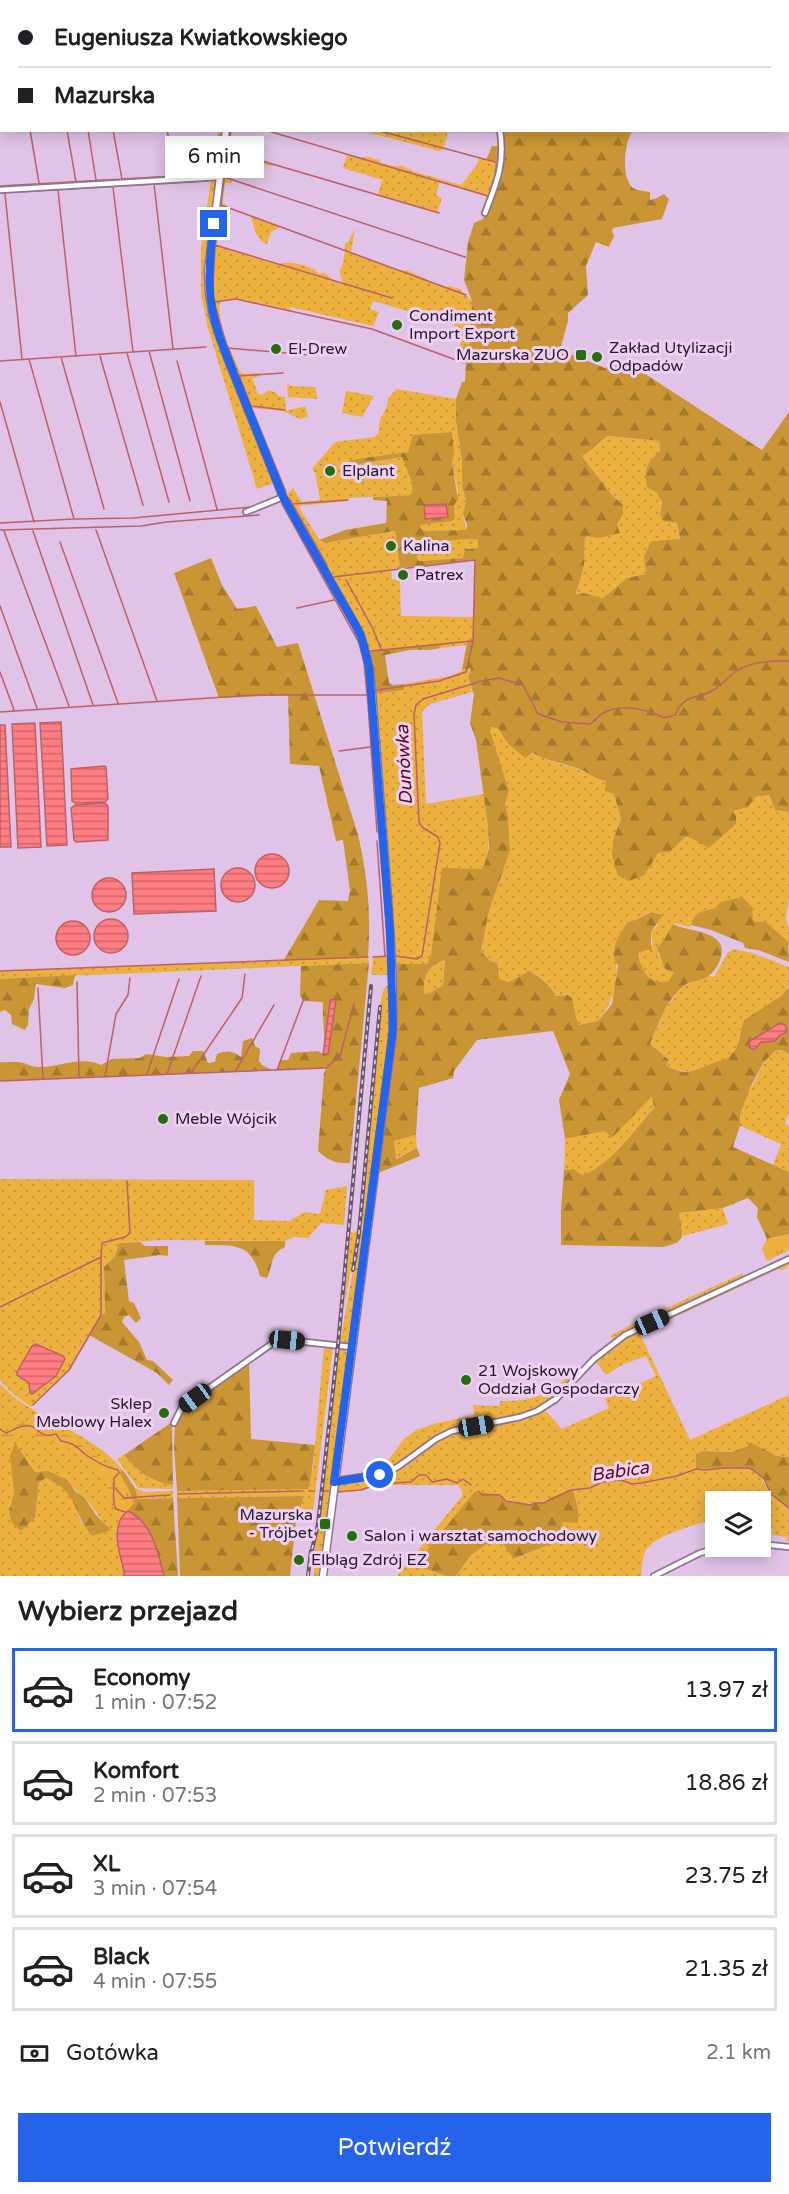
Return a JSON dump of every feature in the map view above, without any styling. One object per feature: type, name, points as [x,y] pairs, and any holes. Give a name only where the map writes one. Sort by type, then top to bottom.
[{"type":"main road","points":[[226,132],[208,264],[211,309],[225,353],[283,497],[364,644],[369,667],[378,767],[392,962],[393,1029],[323,1576]]},
{"type":"street","points":[[485,213],[501,167],[500,132]]},
{"type":"street","points":[[0,190],[219,177]]},
{"type":"street","points":[[246,512],[283,497]]},
{"type":"street","points":[[334,1482],[386,1473],[436,1439],[452,1431],[520,1417],[537,1411],[563,1393],[594,1359],[625,1335],[789,1259]]},
{"type":"street","points":[[174,1423],[182,1407],[273,1343],[287,1340],[351,1347]]},
{"type":"street","points":[[771,1545],[789,1547]]},
{"type":"street","points":[[654,1576],[687,1558],[705,1552]]},
{"type":"green space","points":[[218,132],[224,132],[209,239],[211,318],[274,483],[257,489],[208,328],[201,294],[201,248]]},
{"type":"green space","points":[[367,132],[448,132],[444,149],[439,151]]},
{"type":"green space","points":[[500,132],[632,132],[627,143],[625,161],[625,170],[630,185],[637,190],[650,192],[650,200],[664,194],[669,199],[662,219],[613,228],[614,236],[609,247],[596,242],[586,266],[588,295],[568,313],[560,350],[605,368],[630,364],[762,450],[789,412],[789,812],[775,810],[769,795],[755,797],[748,807],[733,811],[736,824],[709,848],[685,837],[670,852],[658,853],[645,875],[629,881],[618,876],[612,855],[613,840],[621,819],[614,794],[605,791],[606,781],[532,753],[525,758],[507,743],[499,729],[492,727],[490,731],[509,791],[505,804],[510,851],[489,911],[481,951],[489,960],[498,964],[499,979],[509,982],[529,971],[544,982],[556,996],[568,995],[572,998],[578,1025],[598,1021],[612,1004],[618,966],[614,949],[627,922],[651,912],[663,915],[651,932],[651,949],[638,953],[641,966],[647,976],[662,982],[669,981],[674,972],[665,969],[657,948],[673,924],[711,936],[720,943],[722,952],[716,967],[707,977],[684,985],[675,994],[662,1014],[650,1044],[669,1060],[666,1065],[685,1072],[729,1057],[738,1043],[744,1020],[781,996],[789,987],[789,1054],[781,1050],[775,1051],[764,1062],[740,1114],[740,1126],[733,1147],[789,1172],[789,1234],[767,1239],[757,1217],[758,1208],[748,1198],[723,1208],[679,1213],[682,1236],[671,1245],[663,1247],[561,1245],[564,1170],[574,1169],[582,1175],[592,1171],[612,1156],[654,1108],[652,1096],[612,1138],[605,1131],[565,1139],[559,1100],[570,1074],[553,1031],[477,1040],[454,1071],[453,1078],[419,1088],[416,1135],[394,1141],[396,1159],[417,1148],[420,1156],[376,1174],[394,1039],[394,964],[427,964],[431,955],[442,868],[483,869],[489,848],[476,740],[470,723],[474,695],[468,678],[471,668],[462,670],[467,642],[473,641],[475,560],[400,568],[395,531],[325,543],[319,540],[345,530],[386,523],[387,501],[373,500],[373,497],[412,495],[412,483],[402,457],[343,467],[341,464],[356,459],[408,452],[413,435],[452,432],[454,455],[452,462],[458,500],[454,505],[455,519],[421,525],[420,528],[424,531],[466,530],[467,525],[463,514],[466,500],[462,487],[456,399],[462,382],[465,382],[466,360],[458,357],[459,350],[470,343],[472,301],[464,280],[468,242],[474,223],[483,219],[495,181],[495,162],[486,160],[492,146],[498,146]],"holes":[[[608,436],[659,441],[660,451],[649,462],[646,471],[647,487],[656,492],[662,502],[660,515],[664,521],[677,523],[680,539],[651,541],[644,556],[646,574],[627,578],[603,598],[583,593],[576,594],[584,566],[585,536],[599,538],[620,533],[617,525],[623,514],[623,505],[611,494],[582,456]],[[478,540],[478,548],[465,549],[463,558],[419,561],[417,558],[418,555],[426,553],[429,543]],[[445,960],[443,985],[428,994],[424,993],[424,981],[428,972],[434,965]]]},
{"type":"green space","points":[[225,151],[274,165],[270,166],[241,157],[230,159],[226,178],[233,180],[231,183],[225,183],[223,203],[230,208],[221,212],[217,246],[279,264],[295,263],[307,266],[343,284],[339,269],[343,262],[345,243],[348,242],[355,229],[351,253],[402,272],[406,270],[446,288],[448,286],[460,289],[472,301],[470,343],[459,350],[462,336],[454,333],[455,325],[373,301],[370,309],[379,312],[373,326],[290,307],[290,310],[236,299],[220,301],[219,310],[225,337],[239,370],[243,374],[260,373],[260,376],[252,378],[258,394],[262,395],[269,390],[277,393],[278,396],[285,397],[286,411],[305,406],[308,417],[300,419],[283,411],[252,408],[287,494],[293,488],[302,502],[320,500],[315,473],[312,469],[335,442],[374,437],[378,434],[380,420],[388,398],[397,389],[456,399],[462,487],[466,500],[463,514],[466,530],[424,531],[420,529],[420,525],[455,519],[454,505],[458,493],[452,462],[453,442],[423,435],[413,435],[409,452],[356,459],[342,464],[343,467],[403,457],[412,483],[412,495],[349,498],[348,501],[298,506],[321,542],[396,531],[400,568],[391,569],[392,579],[400,581],[401,616],[473,617],[473,641],[467,642],[466,645],[440,648],[439,644],[369,651],[361,630],[287,499],[223,342],[213,307],[210,276]]},
{"type":"green space","points":[[347,155],[361,159],[371,157],[382,163],[403,166],[412,171],[461,185],[477,165],[479,158],[495,162],[496,172],[491,197],[440,182],[436,195],[442,198],[437,213],[378,195],[382,180],[343,168]]},
{"type":"green space","points":[[250,216],[280,227],[271,232],[267,244],[258,236]]},
{"type":"green space","points":[[287,383],[291,386],[315,387],[318,399],[288,397]]},
{"type":"green space","points":[[346,391],[374,396],[362,417],[342,413]]},
{"type":"green space","points":[[608,436],[659,441],[657,488],[662,502],[660,515],[677,523],[680,540],[651,541],[644,556],[646,574],[627,578],[603,598],[583,593],[576,594],[584,566],[585,535],[619,533],[617,525],[623,514],[623,505],[611,494],[582,456]]},
{"type":"green space","points":[[478,540],[478,549],[468,548],[464,558],[419,561],[417,558],[429,543]]},
{"type":"green space","points":[[211,558],[222,585],[237,609],[256,606],[277,647],[298,643],[358,835],[368,896],[368,957],[284,960],[319,900],[348,901],[350,891],[343,840],[336,841],[319,766],[290,764],[288,695],[219,698],[174,573]]},
{"type":"green space","points":[[439,644],[440,648],[436,649],[409,650],[385,655],[389,683],[404,684],[404,690],[373,694],[369,651]]},
{"type":"green space","points":[[471,667],[468,678],[472,692],[430,704],[422,712],[426,804],[484,794],[488,832],[486,860],[483,869],[439,897],[431,955],[427,965],[394,964],[373,694],[404,690],[404,684],[450,676]]},
{"type":"green space","points":[[492,727],[500,729],[507,744],[606,781],[614,794],[621,819],[613,840],[645,875],[658,853],[670,852],[685,837],[700,843],[732,811],[755,797],[769,795],[775,810],[789,812],[789,897],[786,919],[789,928],[789,945],[766,922],[753,921],[737,898],[704,912],[694,920],[690,927],[674,923],[658,953],[665,968],[674,972],[673,976],[668,981],[658,983],[644,975],[638,953],[653,944],[651,932],[658,925],[650,912],[627,922],[613,949],[617,978],[613,996],[604,1012],[598,1021],[578,1025],[572,998],[568,995],[556,996],[541,978],[533,973],[529,971],[509,982],[499,979],[498,964],[489,960],[481,951],[489,911],[510,851],[505,804],[509,791],[489,731]]},
{"type":"green space","points":[[743,898],[752,907],[753,921],[766,922],[788,942],[789,962],[758,950],[745,948],[743,943],[711,930],[691,925],[695,916],[700,912],[715,908],[721,902]]},
{"type":"green space","points":[[733,949],[752,953],[789,967],[789,987],[781,996],[744,1020],[737,1046],[730,1058],[693,1072],[675,1070],[665,1064],[669,1060],[650,1044],[665,1009],[682,986],[709,976],[714,977],[728,952]]},
{"type":"green space","points":[[389,956],[390,975],[371,975],[373,957]]},
{"type":"green space","points":[[368,957],[369,963],[0,979],[0,971]]},
{"type":"green space","points":[[445,960],[443,985],[428,994],[424,993],[424,981],[428,972],[434,965]]},
{"type":"green space","points":[[369,963],[350,1163],[341,1163],[325,1157],[318,1151],[326,1068],[277,1070],[281,1060],[288,1060],[291,1053],[318,1051],[323,1054],[323,1002],[303,1001],[300,995],[301,966]]},
{"type":"green space","points":[[75,975],[73,985],[65,988],[36,984],[25,1030],[12,1024],[11,1015],[5,1010],[0,1012],[0,979]]},
{"type":"green space","points":[[390,986],[388,1054],[365,1225],[361,1225],[381,999],[384,988]]},
{"type":"green space","points":[[252,1038],[255,1046],[260,1049],[259,1061],[272,1070],[0,1081],[0,1062],[21,1062],[33,1067],[86,1061],[101,1065],[112,1059],[140,1058],[146,1054],[166,1057],[189,1056],[193,1051],[203,1051],[208,1063],[215,1062],[217,1054],[224,1052],[232,1052],[241,1057],[243,1041]]},
{"type":"green space","points":[[781,1050],[789,1054],[789,1113],[785,1123],[789,1126],[789,1172],[773,1165],[781,1144],[740,1126],[742,1107],[764,1064],[772,1054]]},
{"type":"green space","points":[[653,1095],[654,1108],[612,1156],[592,1171],[582,1175],[574,1169],[564,1170],[565,1139],[605,1131]]},
{"type":"green space","points":[[416,1135],[417,1148],[395,1159],[394,1140]]},
{"type":"green space","points":[[0,1179],[254,1180],[254,1220],[289,1221],[305,1212],[320,1214],[326,1190],[347,1186],[344,1225],[321,1223],[308,1238],[294,1237],[285,1241],[162,1240],[119,1243],[115,1256],[104,1267],[105,1313],[101,1315],[69,1370],[31,1407],[12,1393],[0,1380]]},
{"type":"green space","points":[[723,1208],[728,1224],[683,1236],[679,1213]]},
{"type":"green space","points":[[358,1230],[344,1307],[350,1232],[355,1233]]},
{"type":"green space","points":[[360,1231],[364,1231],[350,1344],[340,1343]]},
{"type":"green space","points":[[789,1234],[789,1250],[767,1261],[762,1249],[767,1239]]},
{"type":"green space","points":[[205,1241],[285,1241],[285,1247],[276,1253],[267,1278],[260,1276],[252,1257],[240,1248],[205,1245]]},
{"type":"green space","points":[[140,1242],[145,1246],[168,1246],[168,1256],[124,1260],[129,1301],[134,1303],[141,1318],[136,1323],[129,1315],[124,1317],[122,1322],[139,1342],[147,1360],[153,1361],[173,1380],[169,1385],[157,1373],[89,1335],[101,1315],[105,1313],[104,1267],[115,1256],[119,1243]]},
{"type":"green space","points":[[789,1259],[788,1267],[778,1269],[658,1325],[657,1328],[640,1334],[690,1440],[789,1395],[789,1457],[777,1456],[752,1443],[731,1452],[704,1451],[696,1454],[696,1468],[704,1470],[749,1468],[761,1478],[769,1491],[705,1491],[705,1522],[657,1540],[644,1554],[641,1576],[456,1576],[471,1555],[498,1537],[515,1559],[549,1541],[563,1522],[578,1522],[578,1509],[573,1489],[546,1501],[533,1503],[510,1500],[500,1495],[482,1494],[478,1491],[416,1565],[446,1576],[397,1576],[462,1496],[458,1485],[378,1485],[362,1490],[334,1492],[336,1482],[386,1473],[442,1435],[475,1426],[473,1405],[499,1406],[500,1401],[529,1399],[555,1388],[570,1374],[576,1379],[543,1408],[562,1429],[609,1408],[605,1399],[656,1376],[646,1356],[624,1364],[606,1375],[594,1359],[615,1341],[610,1336],[743,1273],[745,1279]]},
{"type":"green space","points":[[324,1346],[333,1347],[313,1512],[299,1511],[304,1496],[177,1498],[177,1491],[308,1488],[313,1467]]},
{"type":"green space","points":[[339,1348],[345,1349],[348,1356],[320,1576],[314,1576],[314,1557]]},
{"type":"green space","points":[[249,1363],[251,1439],[315,1445],[308,1489],[177,1491],[175,1423],[184,1408]]},
{"type":"green space","points":[[0,1384],[29,1407],[95,1445],[123,1470],[119,1473],[125,1512],[116,1529],[125,1576],[0,1576]],"holes":[[[15,1444],[35,1472],[68,1480],[110,1530],[81,1523],[70,1496],[60,1486],[46,1478],[39,1482],[35,1518],[21,1531],[9,1512],[14,1492]]]},
{"type":"green space","points":[[471,1416],[469,1424],[434,1437],[395,1465],[371,1471],[387,1462],[403,1440],[416,1430]]},
{"type":"green space","points":[[0,1420],[35,1422],[67,1435],[112,1469],[118,1470],[134,1503],[122,1517],[111,1509],[107,1483],[102,1472],[67,1447],[29,1432],[18,1433],[9,1440],[0,1438]]},
{"type":"green space","points":[[172,1422],[173,1485],[145,1475],[124,1455]]},
{"type":"green space","points":[[15,1443],[35,1472],[48,1471],[68,1480],[75,1491],[84,1497],[97,1516],[111,1530],[92,1536],[70,1497],[57,1484],[46,1478],[39,1482],[35,1518],[21,1531],[12,1523],[9,1512],[14,1492],[10,1456]]},
{"type":"green space","points":[[748,1443],[752,1443],[777,1456],[789,1457],[789,1508],[771,1494],[764,1479],[749,1468],[696,1469],[696,1454],[704,1451],[731,1452],[748,1446]]},
{"type":"green space","points":[[124,1455],[145,1475],[173,1485],[173,1489],[138,1488],[117,1459]]},
{"type":"green space","points":[[123,1470],[135,1488],[138,1499],[173,1498],[178,1576],[164,1576],[148,1530],[136,1516],[128,1511],[125,1512],[119,1473]]},
{"type":"green space","points":[[135,1488],[144,1492],[173,1491],[173,1498],[138,1499]]},
{"type":"green space","points":[[573,1489],[578,1509],[578,1523],[563,1522],[560,1540],[514,1559],[498,1537],[471,1555],[456,1576],[446,1576],[415,1565],[475,1491],[482,1494],[500,1495],[506,1501],[530,1505],[543,1503]]},
{"type":"green space","points":[[771,1494],[789,1508],[789,1541],[786,1541],[787,1537],[772,1535]]},
{"type":"green space","points":[[304,1496],[296,1521],[290,1576],[180,1576],[177,1498]]},
{"type":"shaded area","points":[[446,504],[448,517],[425,519],[424,505]]},
{"type":"shaded area","points":[[61,722],[67,845],[47,846],[40,723]]},
{"type":"shaded area","points":[[35,723],[41,847],[18,848],[12,724]]},
{"type":"shaded area","points":[[0,725],[5,725],[11,847],[0,847]]},
{"type":"shaded area","points":[[106,767],[108,799],[105,802],[75,803],[72,801],[71,769]]},
{"type":"shaded area","points":[[105,803],[108,806],[108,840],[76,842],[71,808],[75,805]]},
{"type":"shaded area","points":[[272,854],[284,859],[289,871],[284,883],[272,888],[260,883],[255,871],[260,859]]},
{"type":"shaded area","points":[[238,868],[250,873],[255,885],[250,897],[238,902],[226,897],[221,885],[226,873]]},
{"type":"shaded area","points":[[214,869],[216,911],[134,914],[132,873]]},
{"type":"shaded area","points":[[109,878],[121,883],[126,895],[121,907],[109,912],[97,907],[92,895],[97,883]]},
{"type":"shaded area","points":[[111,919],[123,924],[128,936],[123,948],[111,953],[99,948],[94,936],[99,924]]},
{"type":"shaded area","points":[[73,921],[85,926],[90,938],[85,950],[73,955],[61,950],[56,938],[61,926]]},
{"type":"shaded area","points":[[330,1000],[336,1000],[328,1054],[323,1055]]},
{"type":"shaded area","points":[[780,1023],[785,1025],[787,1032],[775,1041],[761,1042],[755,1049],[751,1049],[750,1041]]},
{"type":"shaded area","points":[[36,1344],[65,1359],[56,1376],[32,1394],[29,1383],[17,1375],[17,1372],[32,1346]]},
{"type":"shaded area","points":[[128,1511],[143,1522],[153,1539],[164,1576],[125,1576],[117,1532],[122,1517]]},
{"type":"waterway","points":[[30,132],[39,183]]},
{"type":"waterway","points":[[67,132],[76,182]]},
{"type":"waterway","points":[[88,132],[96,180]]},
{"type":"waterway","points":[[113,132],[122,179]]},
{"type":"waterway","points":[[167,132],[176,176]]},
{"type":"waterway","points":[[213,287],[215,247],[231,132]]},
{"type":"waterway","points":[[272,132],[488,196]]},
{"type":"waterway","points":[[383,132],[495,162]]},
{"type":"waterway","points":[[228,151],[439,213]]},
{"type":"waterway","points":[[0,186],[208,174]]},
{"type":"waterway","points":[[224,177],[465,257]]},
{"type":"waterway","points":[[0,193],[207,181]]},
{"type":"waterway","points":[[154,184],[173,349]]},
{"type":"waterway","points":[[113,187],[133,352]]},
{"type":"waterway","points":[[58,190],[76,356]]},
{"type":"waterway","points":[[5,194],[22,359]]},
{"type":"waterway","points":[[221,205],[466,295]]},
{"type":"waterway","points":[[215,245],[392,298]]},
{"type":"waterway","points":[[226,343],[214,302],[236,299],[372,329],[464,363]]},
{"type":"waterway","points":[[0,361],[206,347]]},
{"type":"waterway","points":[[228,347],[237,371]]},
{"type":"waterway","points":[[228,348],[310,355]]},
{"type":"waterway","points":[[149,351],[190,501]]},
{"type":"waterway","points":[[127,353],[169,502]]},
{"type":"waterway","points":[[100,356],[143,505]]},
{"type":"waterway","points":[[61,357],[104,509]]},
{"type":"waterway","points":[[29,359],[74,519],[133,518],[251,507]]},
{"type":"waterway","points":[[224,359],[282,504],[359,643],[364,663],[368,704],[377,832]]},
{"type":"waterway","points":[[177,361],[217,509]]},
{"type":"waterway","points":[[239,376],[283,373]]},
{"type":"waterway","points":[[239,375],[251,406],[285,410]]},
{"type":"waterway","points":[[0,402],[34,522]]},
{"type":"waterway","points":[[252,409],[286,492]]},
{"type":"waterway","points":[[289,498],[327,565]]},
{"type":"waterway","points":[[292,504],[348,500]]},
{"type":"waterway","points":[[0,530],[141,526],[259,515]]},
{"type":"waterway","points":[[0,523],[74,519]]},
{"type":"waterway","points":[[95,527],[157,701]]},
{"type":"waterway","points":[[4,531],[69,706]]},
{"type":"waterway","points":[[33,531],[93,705]]},
{"type":"waterway","points":[[60,542],[118,703]]},
{"type":"waterway","points":[[333,577],[475,560],[473,641],[466,672],[439,681],[377,690]]},
{"type":"waterway","points":[[346,580],[373,629],[381,649]]},
{"type":"waterway","points":[[297,608],[334,600]]},
{"type":"waterway","points":[[0,606],[37,708]]},
{"type":"waterway","points":[[371,651],[472,641]]},
{"type":"waterway","name":"Dunówka","points":[[396,956],[417,959],[422,956],[440,843],[438,837],[422,827],[419,822],[414,715],[416,705],[423,699],[499,678],[523,685],[538,714],[562,722],[590,724],[605,712],[620,708],[643,710],[664,718],[675,715],[687,700],[712,691],[744,667],[763,662],[789,661]]},
{"type":"waterway","points":[[0,672],[14,710]]},
{"type":"waterway","points":[[0,712],[255,695],[367,695]]},
{"type":"waterway","points":[[339,751],[370,747]]},
{"type":"waterway","points":[[377,841],[385,956]]},
{"type":"waterway","name":"Dunówka","points":[[373,957],[388,956]]},
{"type":"waterway","name":"Dunówka","points":[[0,971],[368,957]]},
{"type":"waterway","points":[[191,1073],[242,998],[245,974]]},
{"type":"waterway","points":[[167,1074],[201,976]]},
{"type":"waterway","points":[[105,1076],[116,1014],[128,995],[130,978]]},
{"type":"waterway","points":[[147,1074],[179,979]]},
{"type":"waterway","points":[[77,982],[79,1077]]},
{"type":"waterway","points":[[38,988],[43,1079]]},
{"type":"waterway","points":[[277,1070],[303,1001]]},
{"type":"waterway","points":[[0,1081],[326,1068],[340,1056],[354,1004]]},
{"type":"waterway","points":[[235,1072],[274,1005]]},
{"type":"waterway","points":[[0,1307],[101,1257],[102,1243],[125,1237],[130,1233],[127,1181]]},
{"type":"waterway","points":[[33,1405],[69,1370],[101,1315],[101,1257]]},
{"type":"waterway","points":[[0,1429],[6,1433],[20,1427],[30,1426],[45,1435],[56,1434],[61,1441],[72,1444],[93,1460],[118,1470],[119,1473],[114,1478],[114,1502],[116,1509],[125,1512]]},
{"type":"waterway","name":"Babica","points":[[478,1491],[482,1494],[500,1495],[506,1501],[531,1505],[543,1503],[571,1490],[590,1488],[602,1482],[621,1480],[632,1484],[677,1476],[696,1469],[749,1468],[764,1479],[771,1494],[789,1508]]},
{"type":"waterway","name":"Babica","points":[[337,1492],[361,1490],[378,1484],[411,1482],[419,1475],[426,1475],[432,1482],[447,1479],[457,1483],[463,1479],[471,1485]]},
{"type":"waterway","name":"Babica","points":[[116,1489],[124,1498],[170,1495]]},
{"type":"waterway","name":"Babica","points":[[178,1494],[301,1491]]},
{"type":"waterway","name":"Babica","points":[[323,1491],[329,1491]]},
{"type":"railway","points":[[310,1558],[318,1524],[338,1345],[371,986]]},
{"type":"railway","points":[[353,1270],[359,1233],[380,1007]]},
{"type":"railway","points":[[308,1576],[311,1551]]},
{"type":"place","name":"Condiment Import Export","points":[[397,325]]},
{"type":"place","name":"El-Drew","points":[[276,349]]},
{"type":"place","name":"Mazurska ZUO","points":[[581,355]]},
{"type":"place","name":"Zakład Utylizacji Odpadów","points":[[597,357]]},
{"type":"place","name":"Elplant","points":[[330,471]]},
{"type":"place","name":"Kalina","points":[[391,546]]},
{"type":"place","name":"Patrex","points":[[403,575]]},
{"type":"place","name":"Meble Wójcik","points":[[163,1119]]},
{"type":"place","name":"21 Wojskowy Oddział Gospodarczy","points":[[466,1380]]},
{"type":"place","name":"Sklep Meblowy Halex","points":[[164,1413]]},
{"type":"place","name":"Mazurska - Trójbet","points":[[325,1524]]},
{"type":"place","name":"Salon i warsztat samochodowy","points":[[352,1536]]},
{"type":"place","name":"Elbląg Zdrój EZ","points":[[299,1560]]},
{"type":"route","points":[[214,224],[208,264],[208,285],[213,317],[220,339],[283,497],[361,635],[369,667],[390,931],[393,1029],[334,1482],[380,1475]]}]
